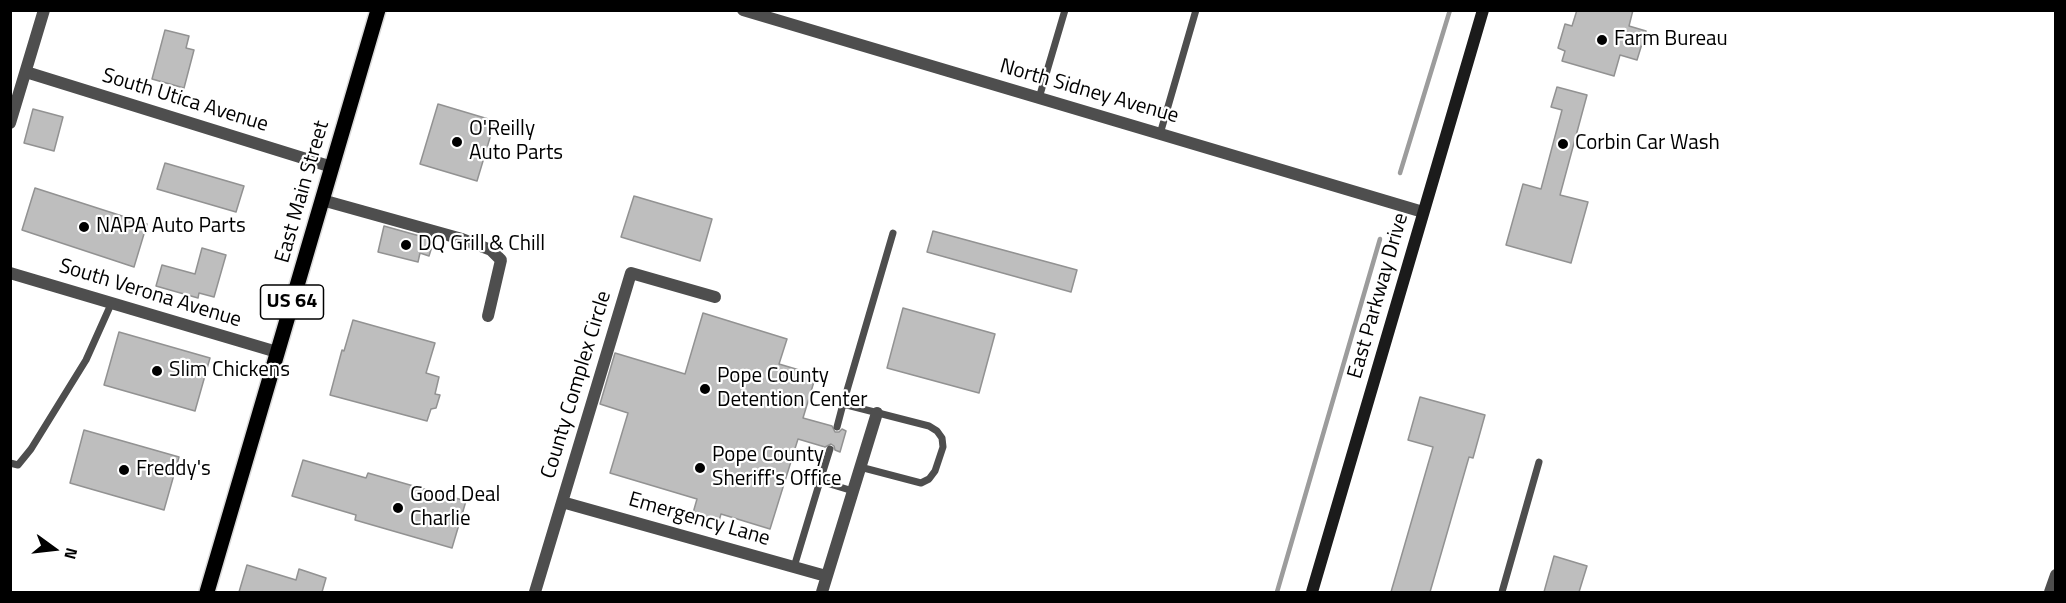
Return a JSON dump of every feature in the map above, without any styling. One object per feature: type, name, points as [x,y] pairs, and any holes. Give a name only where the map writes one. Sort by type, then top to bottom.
[{"type":"main road","name":"East Main Street","points":[[207,592],[378,10]]},
{"type":"main road","name":"East Parkway Drive","points":[[1312,592],[1483,10]]},
{"type":"street","points":[[10,123],[44,10]]},
{"type":"street","name":"North Sidney Avenue","points":[[743,10],[1423,212]]},
{"type":"street","name":"South Utica Avenue","points":[[26,72],[332,167]]},
{"type":"street","points":[[322,200],[462,239],[491,250],[501,260],[488,316]]},
{"type":"street","name":"South Verona Avenue","points":[[10,273],[277,352]]},
{"type":"street","name":"County Complex Circle","points":[[535,592],[631,273],[715,297]]},
{"type":"street","points":[[822,592],[877,413]]},
{"type":"street","name":"Emergency Lane","points":[[562,502],[826,576]]},
{"type":"street","points":[[2050,592],[2055,574]]},
{"type":"lane","points":[[1039,98],[1065,10]]},
{"type":"lane","points":[[1160,134],[1196,10]]},
{"type":"lane","points":[[837,427],[893,233]]},
{"type":"lane","points":[[10,463],[18,465],[31,449],[86,360],[111,302]]},
{"type":"lane","points":[[843,404],[928,426],[937,431],[942,438],[942,447],[935,471],[929,479],[921,483],[860,467]]},
{"type":"lane","points":[[794,567],[830,448]]},
{"type":"lane","points":[[1503,592],[1539,462]]},
{"type":"lane","points":[[820,481],[853,491]]},
{"type":"building","name":"Farm Bureau","points":[[1577,10],[1633,10],[1629,26],[1646,31],[1637,60],[1620,55],[1614,76],[1562,61],[1565,51],[1558,48],[1565,24],[1572,26]]},
{"type":"building","points":[[165,30],[189,36],[186,48],[194,50],[184,88],[152,79]]},
{"type":"building","points":[[1557,87],[1587,95],[1560,195],[1588,202],[1571,263],[1506,245],[1523,184],[1541,189],[1562,110],[1551,107]]},
{"type":"building","name":"O'Reilly Auto Parts","points":[[438,104],[495,121],[477,181],[420,164]]},
{"type":"building","points":[[33,109],[63,117],[54,151],[24,143]]},
{"type":"building","points":[[165,163],[244,186],[236,212],[157,189]]},
{"type":"building","name":"NAPA Auto Parts","points":[[35,188],[147,224],[134,267],[22,230]]},
{"type":"building","points":[[634,196],[712,219],[700,261],[621,237]]},
{"type":"building","name":"DQ Grill & Chill","points":[[384,226],[434,240],[429,256],[420,253],[418,262],[378,252]]},
{"type":"building","points":[[933,231],[1077,270],[1071,292],[927,252]]},
{"type":"building","points":[[202,248],[226,255],[214,297],[199,293],[198,298],[156,286],[162,265],[195,274]]},
{"type":"building","points":[[903,308],[995,334],[979,393],[887,368]]},
{"type":"building","name":"Pope County Detention Center","points":[[703,313],[787,339],[779,364],[816,375],[803,418],[832,426],[835,432],[842,429],[846,431],[840,452],[835,450],[831,444],[825,447],[798,439],[770,529],[721,514],[719,521],[693,513],[697,499],[610,473],[628,413],[600,404],[615,353],[685,374]]},
{"type":"building","points":[[353,320],[435,343],[426,373],[439,377],[435,394],[440,395],[436,408],[431,409],[427,421],[330,395]]},
{"type":"building","name":"Slim Chickens","points":[[119,332],[210,358],[195,411],[104,385]]},
{"type":"building","points":[[1420,397],[1485,415],[1473,458],[1469,457],[1430,592],[1391,592],[1433,447],[1408,440]]},
{"type":"building","name":"Freddy's","points":[[84,430],[179,457],[164,510],[70,483]]},
{"type":"building","name":"Good Deal Charlie","points":[[303,460],[366,478],[368,473],[466,501],[452,548],[355,520],[356,515],[292,496]]},
{"type":"building","points":[[1554,556],[1587,566],[1579,592],[1544,592]]},
{"type":"building","points":[[247,565],[296,580],[299,569],[326,578],[322,592],[239,592]]},
{"type":"waterway","points":[[1400,173],[1450,10]]},
{"type":"waterway","points":[[1277,592],[1380,239]]},
{"type":"place","name":"Farm Bureau","points":[[1602,40]]},
{"type":"place","name":"O'Reilly Auto Parts","points":[[457,142]]},
{"type":"place","name":"Corbin Car Wash","points":[[1563,144]]},
{"type":"place","name":"NAPA Auto Parts","points":[[84,227]]},
{"type":"place","name":"DQ Grill & Chill","points":[[406,245]]},
{"type":"place","name":"Slim Chickens","points":[[157,371]]},
{"type":"place","name":"Pope County Detention Center","points":[[705,389]]},
{"type":"place","name":"Pope County Sheriff's Office","points":[[700,468]]},
{"type":"place","name":"Freddy's","points":[[124,470]]},
{"type":"place","name":"Good Deal Charlie","points":[[398,508]]}]
